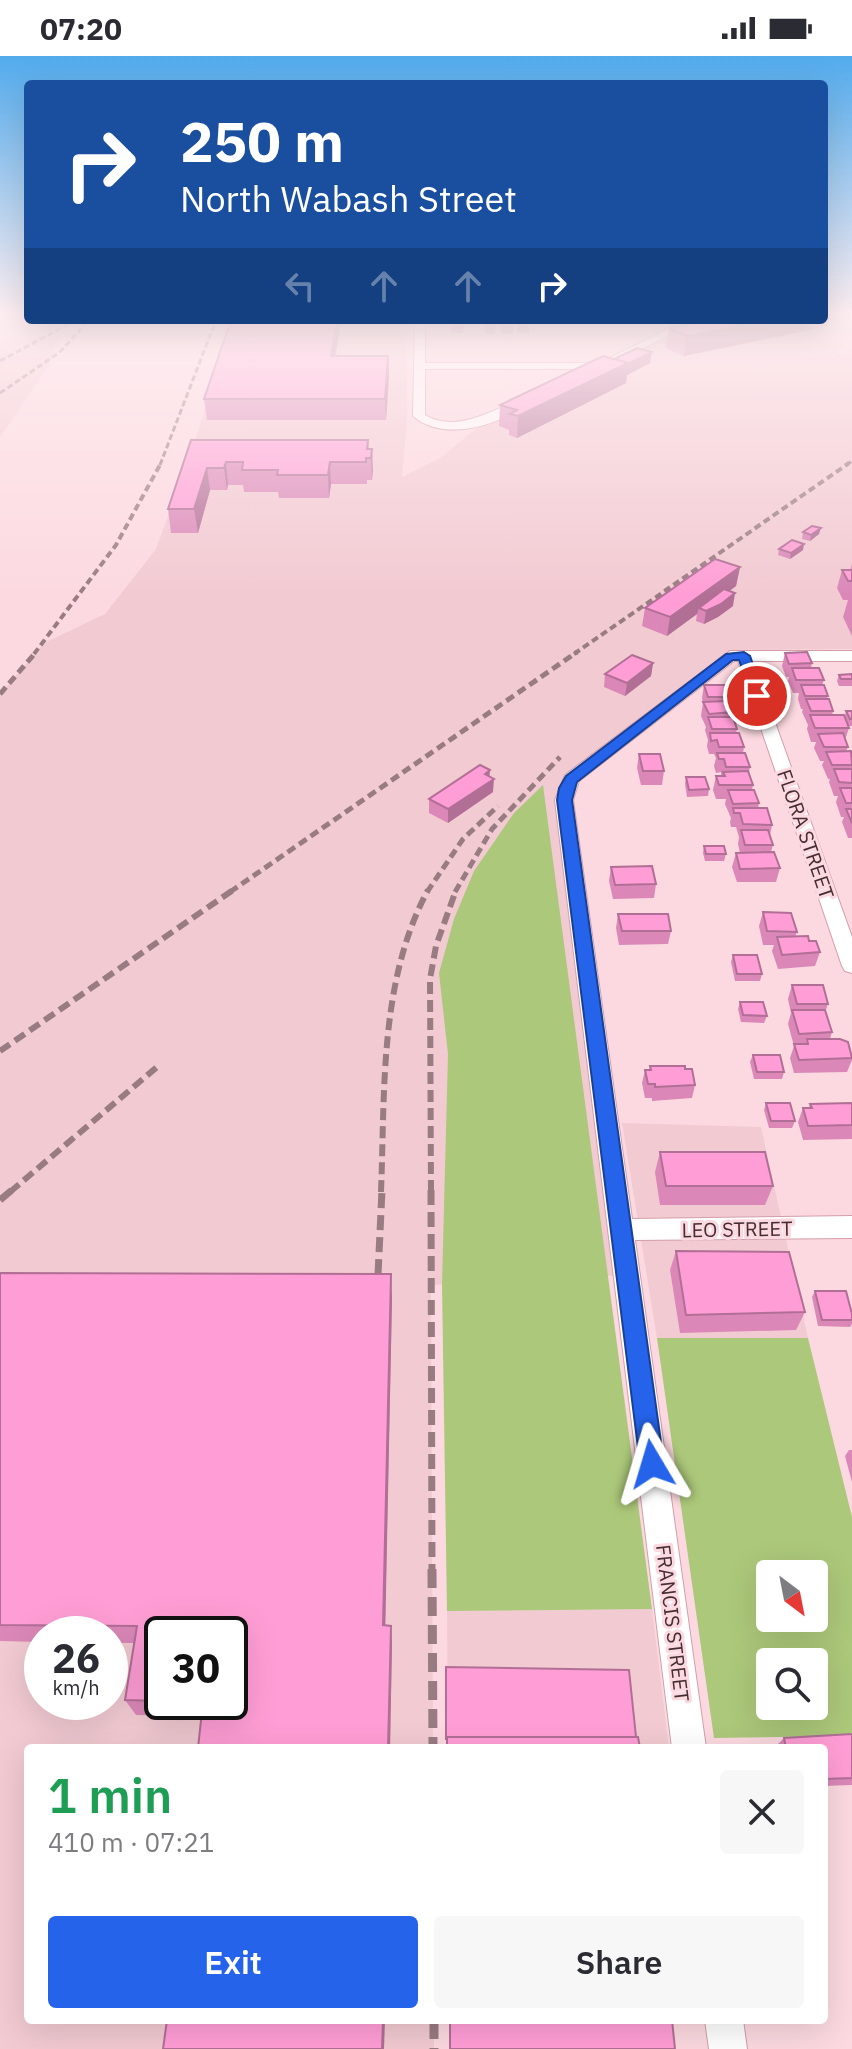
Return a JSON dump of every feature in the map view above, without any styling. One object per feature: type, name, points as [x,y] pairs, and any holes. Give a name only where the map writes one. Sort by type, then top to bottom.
[{"type":"street","points":[[419,408],[419,416],[434,423],[481,422],[512,408]]},
{"type":"street","name":"FRANCIS STREET","points":[[688,1744],[564,800],[568,784],[720,661],[730,656],[744,656]]},
{"type":"street","points":[[744,656],[852,656]]},
{"type":"street","name":"FLORA STREET","points":[[744,656],[852,966]]},
{"type":"street","name":"LEO STREET","points":[[621,1230],[852,1227]]},
{"type":"street","points":[[725,2024],[728,2049]]},
{"type":"shaded area","points":[[0,408],[20,408],[0,437]]},
{"type":"shaded area","points":[[205,408],[407,408],[402,477],[440,458],[487,420],[512,408],[852,408],[852,649],[734,650],[568,784],[628,1275],[431,1285],[433,1744],[24,1744],[24,2024],[434,2024],[434,2049],[0,2049],[0,694],[44,643],[105,614],[156,549]]},
{"type":"shaded area","points":[[622,1123],[761,1127],[808,1338],[657,1338]]},
{"type":"shaded area","points":[[652,1609],[669,1744],[448,1744],[447,1611]]},
{"type":"green space","points":[[543,785],[652,1609],[447,1611],[442,1284],[448,1054],[439,973],[454,919],[474,871],[514,813]]},
{"type":"green space","points":[[657,1338],[808,1338],[852,1517],[852,1736],[714,1738]]},
{"type":"building","points":[[510,408],[535,408],[518,416],[510,414],[517,410]]},
{"type":"building","points":[[191,440],[368,440],[367,449],[372,449],[371,458],[366,458],[366,462],[330,462],[328,475],[277,475],[278,470],[242,470],[243,462],[226,462],[224,468],[207,468],[194,509],[168,509]]},
{"type":"building","points":[[812,526],[821,528],[811,535],[803,532]]},
{"type":"building","points":[[792,540],[804,544],[791,553],[779,549]]},
{"type":"building","points":[[715,559],[740,567],[670,617],[645,608]]},
{"type":"building","points":[[842,570],[852,570],[852,581],[848,581]]},
{"type":"building","points":[[724,589],[735,593],[706,611],[699,608]]},
{"type":"building","points":[[807,652],[812,663],[789,664],[785,653]]},
{"type":"building","points":[[632,655],[653,663],[627,683],[605,674]]},
{"type":"building","points":[[792,668],[819,668],[824,680],[796,680]]},
{"type":"building","points":[[852,674],[852,679],[841,679],[839,675]]},
{"type":"building","points":[[704,685],[727,685],[731,697],[708,697]]},
{"type":"building","points":[[801,685],[824,685],[828,696],[805,696]]},
{"type":"building","points":[[806,699],[829,699],[833,711],[811,711]]},
{"type":"building","points":[[728,701],[733,712],[709,714],[703,702]]},
{"type":"building","points":[[810,715],[844,715],[849,728],[815,728]]},
{"type":"building","points":[[708,717],[733,717],[737,729],[712,729]]},
{"type":"building","points":[[710,733],[739,733],[744,747],[719,747],[717,740],[711,741]]},
{"type":"building","points":[[843,733],[848,747],[824,747],[818,734]]},
{"type":"building","points":[[851,751],[852,765],[832,765],[826,752]]},
{"type":"building","points":[[717,753],[745,753],[750,767],[726,767],[724,759],[719,759]]},
{"type":"building","points":[[639,754],[660,754],[664,771],[643,771]]},
{"type":"building","points":[[480,765],[490,770],[485,774],[494,779],[448,809],[429,799]]},
{"type":"building","points":[[834,769],[852,769],[852,783],[839,782]]},
{"type":"building","points":[[748,771],[753,785],[719,785],[716,776],[725,776],[723,772]]},
{"type":"building","points":[[686,777],[705,777],[709,789],[689,790]]},
{"type":"building","points":[[840,788],[852,788],[852,803],[846,803]]},
{"type":"building","points":[[728,790],[754,790],[759,803],[733,804]]},
{"type":"building","points":[[733,808],[767,808],[772,825],[743,824],[740,813],[734,813]]},
{"type":"building","points":[[846,809],[852,809],[852,823]]},
{"type":"building","points":[[741,830],[768,830],[773,845],[745,845]]},
{"type":"building","points":[[704,846],[724,846],[726,854],[706,854]]},
{"type":"building","points":[[774,852],[780,868],[740,869],[736,853]]},
{"type":"building","points":[[652,866],[656,884],[615,885],[611,867]]},
{"type":"building","points":[[763,912],[791,913],[797,932],[767,931]]},
{"type":"building","points":[[618,914],[668,914],[671,931],[622,931]]},
{"type":"building","points":[[808,936],[809,941],[816,941],[820,952],[782,955],[777,937]]},
{"type":"building","points":[[733,955],[757,955],[762,974],[737,974]]},
{"type":"building","points":[[792,985],[823,985],[828,1004],[797,1004]]},
{"type":"building","points":[[740,1002],[763,1002],[767,1016],[743,1015]]},
{"type":"building","points":[[792,1010],[825,1010],[832,1032],[799,1034]]},
{"type":"building","points":[[807,1039],[840,1039],[848,1042],[852,1058],[799,1060],[794,1044],[808,1044]]},
{"type":"building","points":[[753,1055],[780,1055],[784,1072],[757,1072]]},
{"type":"building","points":[[650,1066],[685,1066],[685,1069],[692,1069],[695,1085],[655,1087],[655,1084],[648,1084],[645,1070],[651,1070]]},
{"type":"building","points":[[766,1103],[790,1103],[795,1121],[771,1121]]},
{"type":"building","points":[[852,1103],[852,1125],[808,1126],[803,1108],[812,1108],[810,1104]]},
{"type":"building","points":[[660,1152],[765,1152],[773,1186],[666,1186]]},
{"type":"building","points":[[676,1251],[789,1252],[805,1312],[686,1315]]},
{"type":"building","points":[[0,1273],[391,1274],[383,1625],[391,1626],[388,1744],[198,1744],[201,1720],[248,1720],[248,1616],[144,1616],[144,1701],[128,1700],[137,1626],[128,1626],[128,1616],[24,1616],[24,1625],[0,1625]]},
{"type":"building","points":[[815,1291],[846,1291],[852,1320],[822,1320]]},
{"type":"building","points":[[446,1667],[629,1670],[636,1737],[447,1737],[446,1740]]},
{"type":"building","points":[[852,1734],[852,1778],[828,1779],[828,1744],[785,1744],[784,1738]]},
{"type":"building","points":[[447,1737],[638,1737],[639,1744],[447,1744]]},
{"type":"building","points":[[166,2024],[383,2024],[382,2049],[163,2049]]},
{"type":"building","points":[[450,2024],[672,2024],[675,2049],[450,2049]]},
{"type":"railway","points":[[160,464],[182,408]]},
{"type":"railway","points":[[574,654],[849,463]]},
{"type":"railway","points":[[34,654],[116,545],[160,464]]},
{"type":"railway","points":[[0,694],[36,652]]},
{"type":"railway","points":[[230,892],[577,652]]},
{"type":"railway","points":[[456,891],[492,829],[560,757]]},
{"type":"railway","points":[[427,892],[463,839],[498,806]]},
{"type":"railway","points":[[0,1051],[233,890]]},
{"type":"railway","points":[[431,1192],[430,979],[436,946],[456,891]]},
{"type":"railway","points":[[381,1192],[385,1076],[393,999],[412,925],[427,892]]},
{"type":"railway","points":[[10,1192],[157,1067]]},
{"type":"railway","points":[[0,1200],[12,1190]]},
{"type":"railway","points":[[377,1296],[382,1190]]},
{"type":"railway","points":[[431,1190],[432,1571]]},
{"type":"railway","points":[[432,1569],[433,1744]]},
{"type":"railway","points":[[434,2024],[434,2049]]},
{"type":"route","points":[[652,1464],[564,800],[571,779],[720,661],[730,656],[744,656],[757,696]]}]
